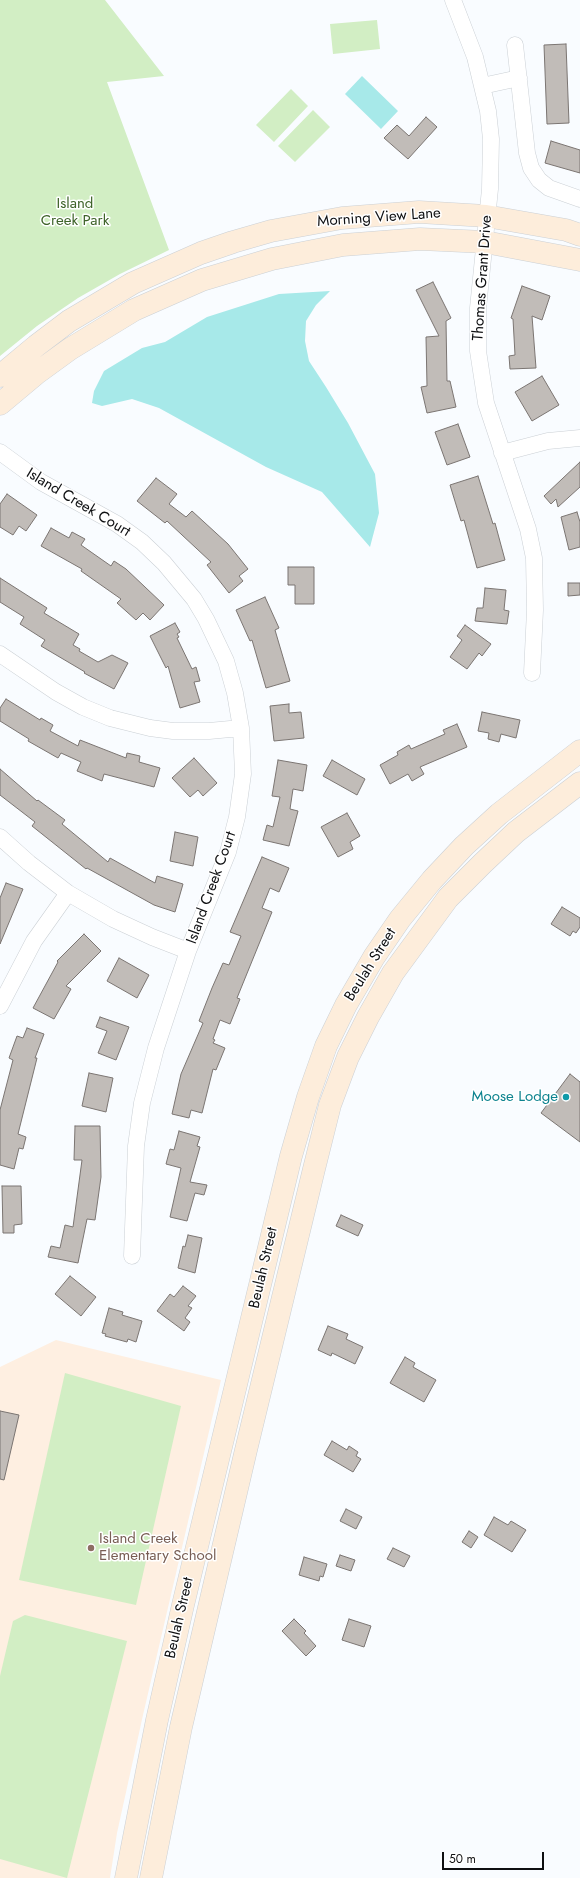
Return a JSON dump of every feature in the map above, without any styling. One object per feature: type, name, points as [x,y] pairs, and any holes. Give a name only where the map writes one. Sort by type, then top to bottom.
[{"type":"main road","name":"Morning View Lane","points":[[0,376],[36,346],[69,322],[133,283],[201,253],[233,242],[304,224],[342,218],[419,212],[486,216],[566,230],[580,235]]},
{"type":"main road","name":"Morning View Lane","points":[[0,404],[37,373],[70,349],[100,329],[134,310],[202,280],[234,269],[305,251],[343,245],[420,239],[485,242],[580,260]]},
{"type":"main road","name":"Beulah Street","points":[[126,1878],[173,1650],[291,1156],[308,1097],[326,1046],[346,1005],[374,957],[400,919],[432,880],[464,846],[499,814],[580,751]]},
{"type":"main road","name":"Beulah Street","points":[[151,1878],[197,1656],[314,1168],[330,1106],[348,1057],[368,1017],[393,973],[448,898],[482,863],[516,832],[580,783]]},
{"type":"main road","points":[[173,1650],[197,1656]]},
{"type":"street","name":"Thomas Grant Drive","points":[[453,0],[475,57],[488,111],[491,139],[490,189],[486,216],[485,242],[478,308],[478,352],[486,403],[528,529],[534,558],[536,610],[532,673]]},
{"type":"street","points":[[515,44],[527,153],[531,168],[539,180],[549,188],[580,199]]},
{"type":"street","points":[[482,86],[519,78]]},
{"type":"street","points":[[502,453],[548,441],[580,438]]},
{"type":"street","name":"Island Creek Court","points":[[0,452],[41,482],[118,524],[142,542],[174,574],[194,599],[206,619],[226,661],[235,693],[241,728],[243,774],[237,817],[228,852],[188,951],[156,1048],[142,1102],[136,1146],[132,1256]]},
{"type":"street","points":[[0,654],[56,692],[83,707],[110,718],[150,728],[173,731],[209,731],[241,728]]},
{"type":"street","points":[[0,836],[29,863],[68,893],[113,919],[152,937],[188,951]]},
{"type":"street","points":[[1,1002],[34,942],[68,893]]},
{"type":"shaded area","name":"Island Creek Elementary School","points":[[56,1340],[221,1380],[143,1715],[117,1833],[110,1878],[0,1878],[0,1367]]},
{"type":"green space","name":"Island Creek Park","points":[[0,0],[105,0],[164,76],[107,82],[169,250],[120,274],[78,298],[37,326],[0,356]]},
{"type":"green space","points":[[377,20],[380,49],[333,54],[330,24]]},
{"type":"green space","points":[[291,89],[308,106],[274,142],[256,125]]},
{"type":"green space","points":[[313,110],[330,127],[295,162],[278,146]]},
{"type":"green space","points":[[65,1373],[181,1406],[136,1605],[19,1580]]},
{"type":"green space","points":[[25,1615],[127,1641],[67,1878],[0,1859],[0,1676],[13,1621]]},
{"type":"water","points":[[362,76],[398,111],[381,129],[345,94]]},
{"type":"water","points":[[330,291],[316,305],[306,321],[305,341],[309,361],[348,423],[375,474],[379,513],[370,547],[322,492],[266,467],[159,408],[132,399],[102,406],[92,403],[94,391],[104,371],[142,348],[165,342],[207,317],[279,294]]},
{"type":"building","points":[[566,44],[569,123],[547,124],[544,45]]},
{"type":"building","points":[[426,117],[437,127],[408,159],[384,138],[397,125],[409,136]]},
{"type":"building","points":[[551,141],[580,150],[580,173],[545,163]]},
{"type":"building","points":[[433,282],[451,318],[446,321],[447,381],[450,381],[456,407],[427,413],[421,387],[427,386],[426,337],[439,336],[416,290]]},
{"type":"building","points":[[522,286],[550,296],[542,320],[532,316],[536,368],[510,369],[509,356],[515,355],[513,319],[511,318]]},
{"type":"building","points":[[542,376],[559,405],[532,421],[515,392]]},
{"type":"building","points":[[458,424],[470,457],[447,465],[435,432]]},
{"type":"building","points":[[580,462],[580,487],[558,507],[556,499],[551,504],[544,496]]},
{"type":"building","points":[[478,476],[493,524],[495,523],[505,560],[477,568],[464,520],[461,521],[450,485]]},
{"type":"building","points":[[156,478],[177,494],[169,504],[186,517],[192,511],[228,544],[248,569],[239,576],[243,581],[229,593],[207,565],[211,562],[167,521],[165,523],[137,501]]},
{"type":"building","points":[[7,494],[37,515],[26,531],[19,526],[13,535],[0,527],[0,504]]},
{"type":"building","points":[[577,512],[580,522],[580,547],[569,550],[561,517]]},
{"type":"building","points":[[51,528],[69,538],[72,532],[85,539],[81,545],[111,566],[114,561],[126,569],[164,605],[150,620],[143,613],[136,620],[117,603],[121,599],[81,571],[82,569],[41,546]]},
{"type":"building","points":[[288,567],[314,567],[314,604],[295,604],[295,585],[288,585]]},
{"type":"building","points":[[0,578],[47,608],[44,613],[79,634],[73,645],[80,649],[79,651],[98,662],[112,655],[128,663],[114,689],[84,673],[85,672],[41,646],[45,640],[20,624],[24,617],[0,602]]},
{"type":"building","points":[[568,583],[580,583],[580,595],[568,596]]},
{"type":"building","points":[[485,588],[506,590],[504,610],[509,611],[507,624],[475,621],[477,608],[483,608]]},
{"type":"building","points":[[265,597],[279,628],[275,630],[290,681],[266,688],[252,640],[250,641],[236,610]]},
{"type":"building","points":[[175,623],[180,632],[177,634],[179,637],[177,638],[192,669],[196,667],[200,681],[194,682],[200,702],[180,708],[168,666],[166,668],[150,636]]},
{"type":"building","points":[[465,625],[491,644],[482,656],[479,653],[467,669],[450,657],[462,640],[457,636]]},
{"type":"building","points":[[6,699],[40,720],[41,718],[53,725],[50,731],[78,746],[80,740],[126,758],[127,753],[140,756],[139,762],[160,768],[154,787],[104,774],[102,781],[77,771],[81,762],[61,753],[58,758],[28,741],[29,739],[0,721],[0,708]]},
{"type":"building","points":[[289,704],[289,713],[301,712],[304,738],[274,741],[270,706]]},
{"type":"building","points":[[482,712],[520,720],[516,738],[501,734],[499,742],[488,739],[489,733],[478,731]]},
{"type":"building","points":[[457,724],[467,747],[420,767],[424,774],[412,781],[408,774],[390,784],[380,765],[398,755],[397,752],[409,745],[411,749],[445,734],[443,730]]},
{"type":"building","points":[[194,758],[217,783],[203,796],[198,790],[190,797],[172,778]]},
{"type":"building","points":[[278,760],[307,765],[303,791],[293,789],[290,809],[298,811],[289,846],[263,840],[267,825],[273,827],[280,797],[272,796]]},
{"type":"building","points":[[332,760],[365,779],[357,795],[323,776]]},
{"type":"building","points":[[0,769],[37,801],[38,800],[65,820],[62,824],[108,862],[110,858],[155,883],[157,876],[183,884],[175,912],[154,905],[87,868],[86,869],[32,826],[35,822],[0,795]]},
{"type":"building","points":[[347,813],[360,836],[350,842],[353,849],[338,857],[321,827]]},
{"type":"building","points":[[175,832],[198,837],[193,866],[170,861]]},
{"type":"building","points":[[262,857],[289,868],[279,892],[270,888],[262,908],[272,912],[237,998],[240,999],[230,1024],[220,1020],[213,1039],[215,1040],[213,1043],[225,1048],[216,1070],[213,1069],[202,1113],[191,1110],[189,1118],[172,1114],[181,1074],[203,1023],[199,1021],[223,963],[229,965],[241,936],[230,932]]},
{"type":"building","points":[[6,883],[23,889],[0,944],[0,898]]},
{"type":"building","points":[[562,907],[580,918],[580,927],[576,933],[573,931],[570,936],[551,924]]},
{"type":"building","points":[[84,934],[101,951],[66,986],[71,989],[54,1019],[33,1008],[58,962],[57,961]]},
{"type":"building","points":[[119,958],[149,975],[137,998],[107,981]]},
{"type":"building","points":[[100,1017],[129,1027],[116,1060],[98,1053],[107,1031],[96,1027]]},
{"type":"building","points":[[27,1028],[44,1034],[35,1058],[37,1058],[18,1134],[26,1137],[23,1149],[19,1148],[14,1169],[0,1165],[0,1110],[13,1060],[9,1058],[17,1036],[23,1038]]},
{"type":"building","points":[[89,1073],[113,1078],[106,1112],[82,1106]]},
{"type":"building","name":"Moose Lodge","points":[[570,1074],[580,1082],[580,1142],[541,1113]]},
{"type":"building","points":[[75,1126],[100,1126],[101,1177],[95,1220],[87,1219],[78,1263],[48,1257],[51,1246],[60,1248],[65,1225],[73,1227],[82,1160],[74,1160]]},
{"type":"building","points":[[179,1131],[200,1137],[197,1146],[200,1147],[190,1182],[207,1185],[204,1195],[195,1193],[187,1221],[170,1217],[181,1168],[166,1164],[170,1149],[174,1150]]},
{"type":"building","points":[[2,1186],[21,1186],[22,1224],[14,1225],[14,1233],[3,1233]]},
{"type":"building","points":[[341,1215],[363,1225],[358,1236],[336,1226]]},
{"type":"building","points":[[188,1235],[202,1238],[195,1273],[178,1268],[183,1246],[185,1247]]},
{"type":"building","points":[[70,1276],[96,1297],[81,1316],[55,1294]]},
{"type":"building","points":[[183,1286],[196,1296],[188,1306],[192,1308],[185,1318],[190,1322],[184,1331],[157,1311],[170,1294],[174,1297]]},
{"type":"building","points":[[109,1308],[123,1312],[122,1315],[142,1321],[136,1342],[128,1339],[127,1342],[105,1336],[106,1334],[102,1333]]},
{"type":"building","points":[[328,1326],[348,1334],[346,1339],[363,1347],[355,1364],[332,1353],[331,1356],[318,1350]]},
{"type":"building","points":[[405,1357],[415,1363],[413,1367],[436,1380],[424,1402],[390,1383]]},
{"type":"building","points":[[0,1411],[19,1415],[4,1480],[0,1479]]},
{"type":"building","points":[[332,1441],[347,1450],[349,1446],[358,1452],[356,1456],[361,1459],[353,1472],[324,1455]]},
{"type":"building","points":[[346,1509],[362,1517],[356,1529],[340,1521]]},
{"type":"building","points":[[494,1517],[508,1525],[511,1521],[526,1530],[512,1552],[484,1535]]},
{"type":"building","points":[[469,1531],[478,1537],[471,1548],[462,1542]]},
{"type":"building","points":[[393,1548],[410,1556],[404,1567],[387,1559]]},
{"type":"building","points":[[340,1555],[355,1560],[351,1571],[336,1566]]},
{"type":"building","points":[[304,1557],[327,1564],[323,1577],[320,1576],[319,1581],[299,1575]]},
{"type":"building","points":[[294,1619],[306,1631],[304,1633],[316,1646],[306,1656],[282,1631]]},
{"type":"building","points":[[349,1619],[371,1626],[364,1647],[342,1640]]},
{"type":"place","name":"Moose Lodge","points":[[566,1097]]},
{"type":"place","name":"Island Creek Elementary School","points":[[91,1548]]}]
